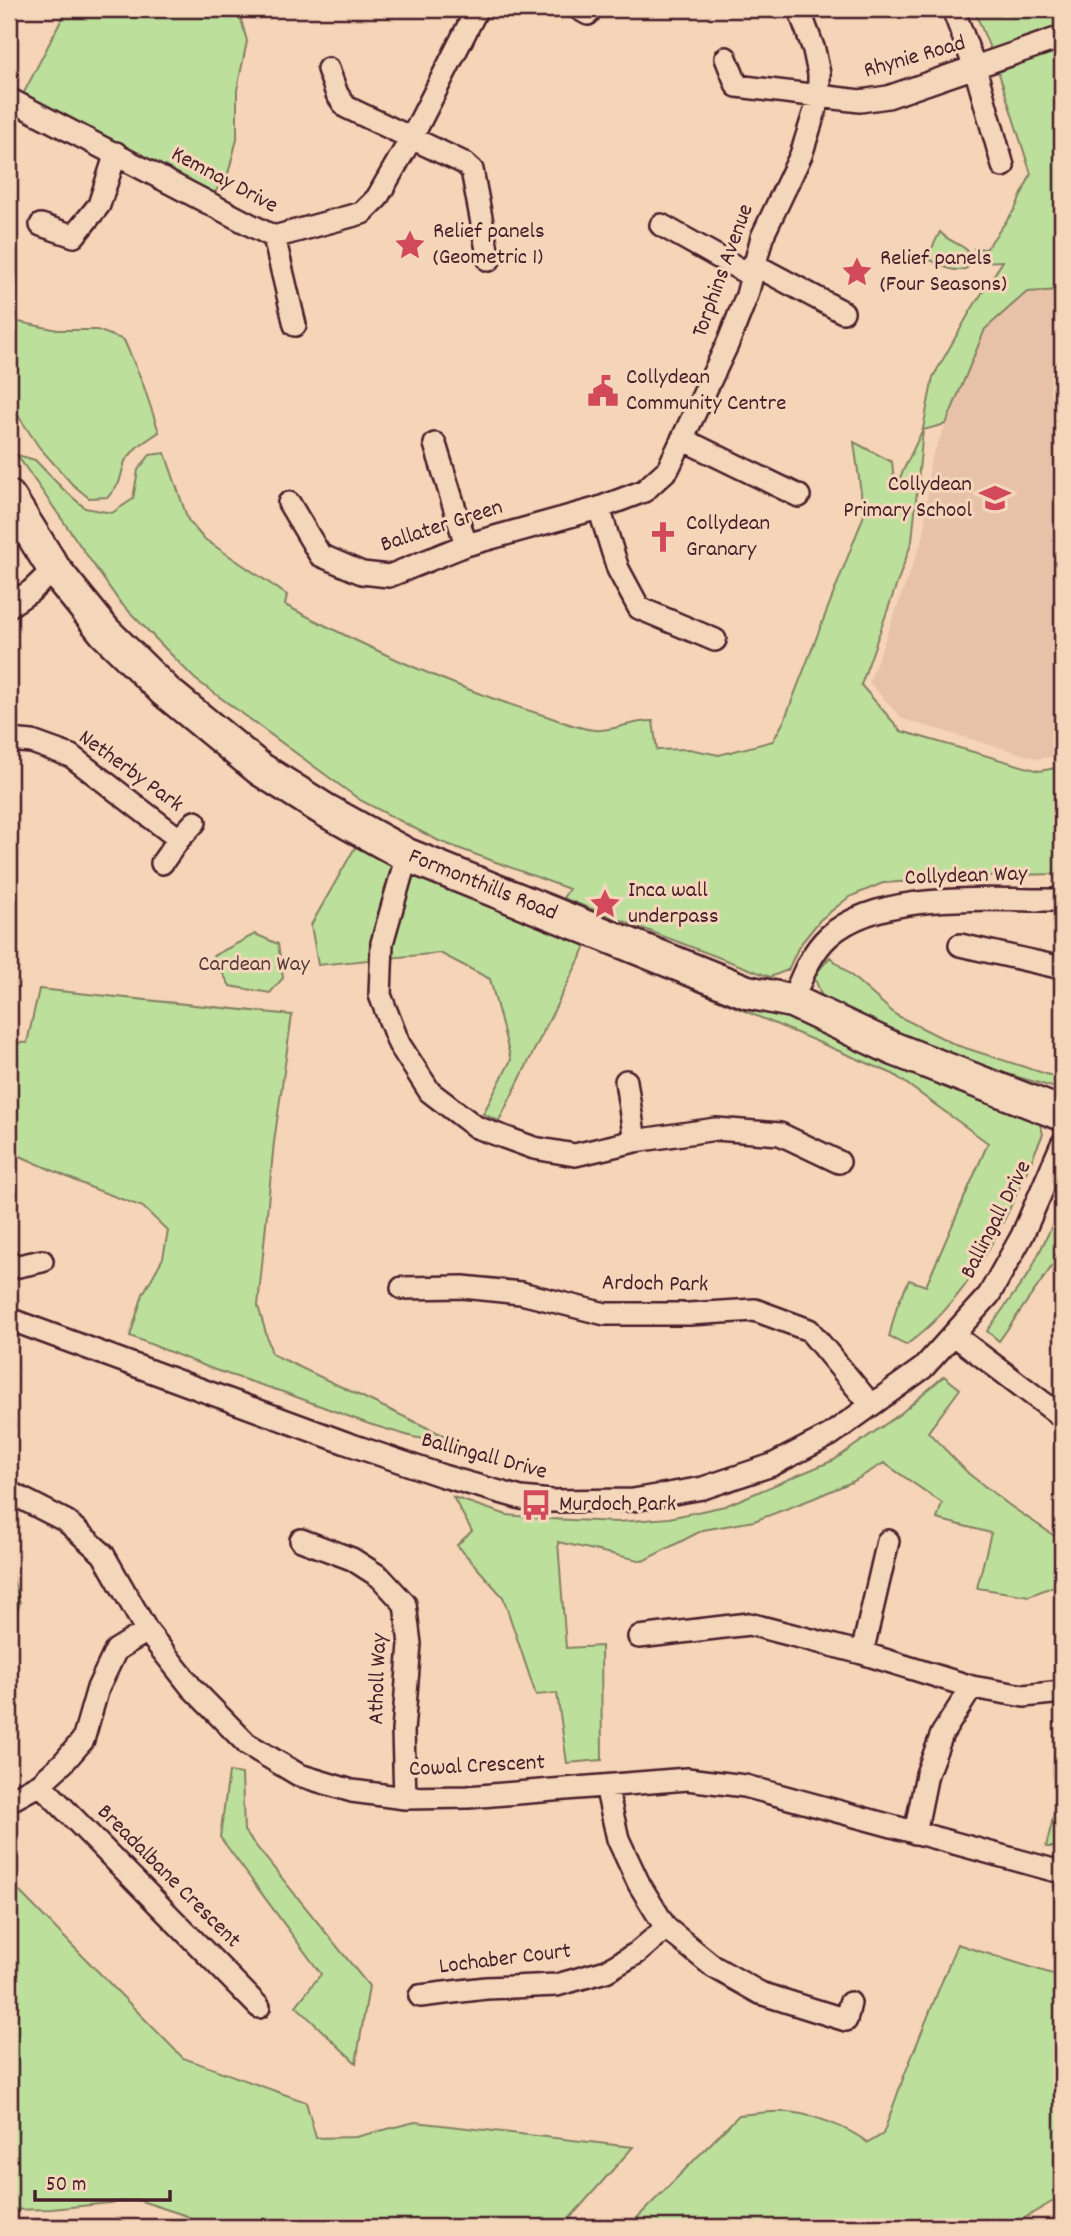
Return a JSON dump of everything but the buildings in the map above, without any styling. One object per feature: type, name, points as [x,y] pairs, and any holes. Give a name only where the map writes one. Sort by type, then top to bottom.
[{"type":"street","name":"Kemnay Drive","points":[[9,99],[274,237],[362,213],[377,198],[412,137],[477,9]]},
{"type":"street","name":"Torphins Avenue","points":[[599,508],[644,491],[668,470],[727,343],[770,218],[801,155],[819,98],[819,74],[814,50],[799,9]]},
{"type":"street","points":[[953,9],[975,68],[1003,166]]},
{"type":"street","name":"Rhynie Road","points":[[726,58],[737,86],[860,101],[888,97],[1062,37]]},
{"type":"street","points":[[328,69],[337,94],[346,107],[412,137],[464,163],[472,170],[489,260]]},
{"type":"street","points":[[41,225],[74,236],[99,205],[116,153]]},
{"type":"street","points":[[661,225],[843,312]]},
{"type":"street","points":[[274,237],[295,325]]},
{"type":"street","points":[[682,439],[799,496]]},
{"type":"street","points":[[435,444],[466,545]]},
{"type":"street","name":"Formonthills Road","points":[[9,497],[54,569],[104,632],[165,691],[260,769],[325,810],[407,855],[747,992],[792,1001],[894,1049],[1062,1114]]},
{"type":"street","name":"Ballater Green","points":[[289,503],[320,555],[362,573],[389,576],[466,545],[599,508]]},
{"type":"street","points":[[599,508],[618,569],[639,607],[715,640]]},
{"type":"street","points":[[9,606],[31,591],[54,569]]},
{"type":"street","name":"Netherby Park","points":[[9,740],[32,742],[71,756],[179,839]]},
{"type":"street","name":"Netherby Park","points":[[162,863],[195,822]]},
{"type":"street","points":[[407,855],[382,943],[380,995],[399,1044],[430,1093],[476,1127],[534,1148],[575,1155],[635,1141],[716,1129],[780,1134],[839,1162]]},
{"type":"street","name":"Collydean Way","points":[[792,1001],[807,966],[829,936],[857,919],[892,905],[942,901],[1062,900]]},
{"type":"street","points":[[960,945],[1062,968]]},
{"type":"street","points":[[626,1081],[635,1141]]},
{"type":"street","name":"Ballingall Drive","points":[[9,1319],[320,1434],[443,1476],[522,1498],[551,1501],[633,1500],[703,1488],[772,1465],[830,1435],[923,1368],[989,1295],[1023,1236],[1062,1143]]},
{"type":"street","points":[[11,1270],[42,1261]]},
{"type":"street","name":"Ardoch Park","points":[[402,1288],[463,1287],[521,1293],[605,1314],[689,1314],[755,1310],[808,1330],[871,1405]]},
{"type":"street","points":[[954,1335],[1062,1417]]},
{"type":"street","name":"Cowal Crescent","points":[[9,1492],[66,1521],[103,1554],[147,1631],[192,1688],[247,1744],[299,1775],[352,1791],[405,1798],[468,1797],[687,1779],[745,1786],[1053,1870],[1062,1870]]},
{"type":"street","name":"Atholl Way","points":[[301,1540],[352,1559],[380,1577],[405,1604],[410,1644],[403,1731],[405,1798]]},
{"type":"street","points":[[862,1653],[888,1541]]},
{"type":"street","points":[[639,1637],[749,1624],[862,1653],[972,1687],[1024,1696],[1062,1692]]},
{"type":"street","points":[[9,1801],[40,1784],[83,1740],[98,1688],[116,1650],[147,1631]]},
{"type":"street","points":[[915,1833],[927,1774],[942,1734],[972,1687]]},
{"type":"street","name":"Breadalbane Crescent","points":[[40,1784],[259,2007]]},
{"type":"street","points":[[606,1786],[618,1839],[639,1884],[666,1928],[714,1967],[760,1993],[846,2020]]},
{"type":"street","name":"Lochaber Court","points":[[420,1996],[485,1988],[557,1985],[606,1971],[637,1953],[666,1928]]},
{"type":"shaded area","name":"Collydean Primary School","points":[[1062,290],[1062,755],[1039,759],[902,719],[869,682],[924,535],[930,462],[985,329],[1027,292]]},
{"type":"green space","points":[[67,9],[238,9],[247,41],[237,90],[237,139],[228,174],[208,202],[18,104]]},
{"type":"green space","points":[[974,9],[1062,9],[1062,290],[1027,292],[985,329],[946,424],[923,430],[912,541],[861,685],[901,731],[1039,771],[1062,767],[1062,874],[883,883],[849,897],[820,920],[799,946],[788,970],[770,977],[563,898],[569,889],[439,841],[360,800],[195,679],[119,601],[17,455],[35,460],[85,508],[112,513],[133,499],[138,470],[150,455],[165,453],[188,520],[203,538],[287,595],[285,605],[379,652],[444,680],[589,729],[602,730],[653,721],[657,750],[689,749],[719,755],[773,741],[784,721],[864,515],[854,442],[892,462],[895,488],[923,429],[933,377],[1003,261],[977,262],[974,248],[986,249],[1015,209],[1031,174],[995,61]]},
{"type":"green space","points":[[940,232],[965,248],[971,265],[955,270],[927,258]]},
{"type":"green space","points":[[9,320],[58,330],[97,330],[124,340],[142,381],[159,432],[137,447],[125,461],[119,483],[108,497],[89,498],[72,484],[39,447],[9,402]]},
{"type":"green space","points":[[357,844],[634,952],[1037,1115],[1043,1134],[1003,1221],[972,1276],[931,1324],[906,1345],[889,1337],[897,1306],[909,1280],[926,1286],[988,1143],[893,1074],[587,944],[499,1121],[483,1114],[511,1060],[490,979],[440,953],[318,965],[311,925]]},
{"type":"green space","name":"Cardean Way","points":[[255,934],[278,944],[283,978],[270,993],[230,986],[213,956]]},
{"type":"green space","points":[[830,957],[896,1015],[956,1045],[1062,1079],[1062,1090],[967,1062],[824,1002],[814,976]]},
{"type":"green space","points":[[39,989],[292,1015],[274,1142],[258,1306],[272,1354],[468,1447],[413,1437],[369,1424],[215,1370],[130,1336],[143,1294],[163,1258],[168,1231],[143,1207],[92,1188],[9,1151],[9,1042],[27,1043]]},
{"type":"green space","points":[[1062,1205],[1062,1252],[999,1341],[987,1331],[1030,1272]]},
{"type":"green space","points":[[944,1376],[960,1389],[928,1432],[969,1474],[1062,1541],[1062,1583],[1029,1596],[977,1588],[991,1533],[937,1519],[942,1503],[884,1463],[854,1481],[812,1499],[754,1521],[703,1530],[643,1561],[558,1542],[566,1648],[601,1646],[602,1760],[567,1763],[557,1693],[536,1695],[503,1597],[457,1545],[472,1531],[453,1497],[507,1515],[618,1522],[669,1518],[725,1506],[834,1460],[900,1414]]},
{"type":"green space","points":[[9,1565],[20,1603],[9,1634]]},
{"type":"green space","points":[[229,1772],[242,1774],[244,1831],[369,1986],[356,2063],[296,2006],[321,1974],[220,1837]]},
{"type":"green space","points":[[1062,1781],[1062,1847],[1046,1847]]},
{"type":"green space","points":[[9,1881],[183,2058],[306,2102],[316,2138],[356,2137],[415,2122],[633,2147],[562,2227],[201,2227],[187,2216],[138,2200],[52,2209],[9,2210]]},
{"type":"green space","points":[[957,1944],[1062,1977],[1062,2196],[1009,2227],[628,2227],[739,2115],[779,2112],[805,2115],[840,2127],[868,2143],[883,2134]]},
{"type":"place","name":"Relief panels (Geometric 1)","points":[[410,245]]},
{"type":"place","name":"Relief panels (Four Seasons)","points":[[857,272]]},
{"type":"place","name":"Collydean Community Centre","points":[[603,391]]},
{"type":"place","name":"Collydean Primary School","points":[[995,498]]},
{"type":"place","name":"Collydean Granary","points":[[663,537]]},
{"type":"place","name":"Inca wall underpass","points":[[605,904]]},
{"type":"place","name":"Murdoch Park","points":[[536,1505]]}]
